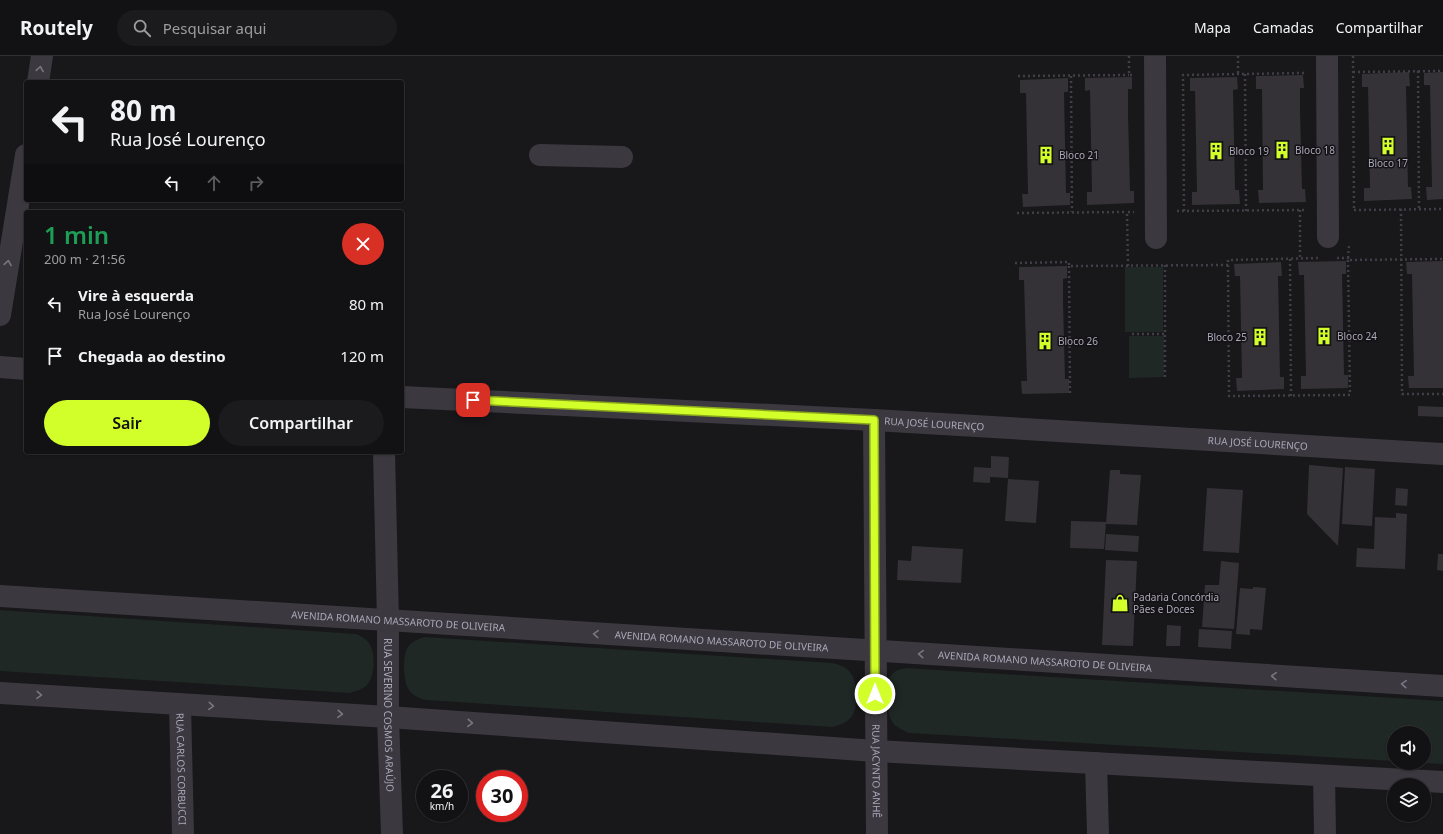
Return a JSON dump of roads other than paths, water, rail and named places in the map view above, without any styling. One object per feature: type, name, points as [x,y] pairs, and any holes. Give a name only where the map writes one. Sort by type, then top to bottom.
[{"type":"street","points":[[38,80],[42,56]]},
{"type":"street","points":[[1155,56],[1156,238]]},
{"type":"street","points":[[1327,66],[1328,237]]},
{"type":"street","points":[[540,156],[622,157]]},
{"type":"street","points":[[0,315],[24,167]]},
{"type":"street","points":[[0,367],[24,369]]},
{"type":"street","name":"RUA JOSÉ LOURENÇO","points":[[404,397],[874,420],[1443,454]]},
{"type":"street","name":"RUA JACYNTO ANHÊ","points":[[874,420],[877,834]]},
{"type":"street","name":"RUA SEVERINO COSMOS ARAÚJO","points":[[384,454],[388,621],[388,717],[392,834]]},
{"type":"street","name":"AVENIDA ROMANO MASSAROTO DE OLIVEIRA","points":[[0,596],[1443,686]]},
{"type":"street","points":[[0,693],[388,717],[876,751],[1443,782]]},
{"type":"street","name":"RUA CARLOS CORBUCCI","points":[[180,704],[182,834]]},
{"type":"street","points":[[1096,763],[1098,834]]},
{"type":"street","points":[[1324,776],[1325,834]]},
{"type":"place","name":"Bloco 17","points":[[1388,146]]},
{"type":"place","name":"Bloco 18","points":[[1282,150]]},
{"type":"place","name":"Bloco 19","points":[[1216,151]]},
{"type":"place","name":"Bloco 21","points":[[1046,155]]},
{"type":"place","name":"Bloco 24","points":[[1324,336]]},
{"type":"place","name":"Bloco 25","points":[[1260,337]]},
{"type":"place","name":"Bloco 26","points":[[1045,341]]},
{"type":"place","name":"Padaria Concórdia Pães e Doces","points":[[1120,603]]}]
